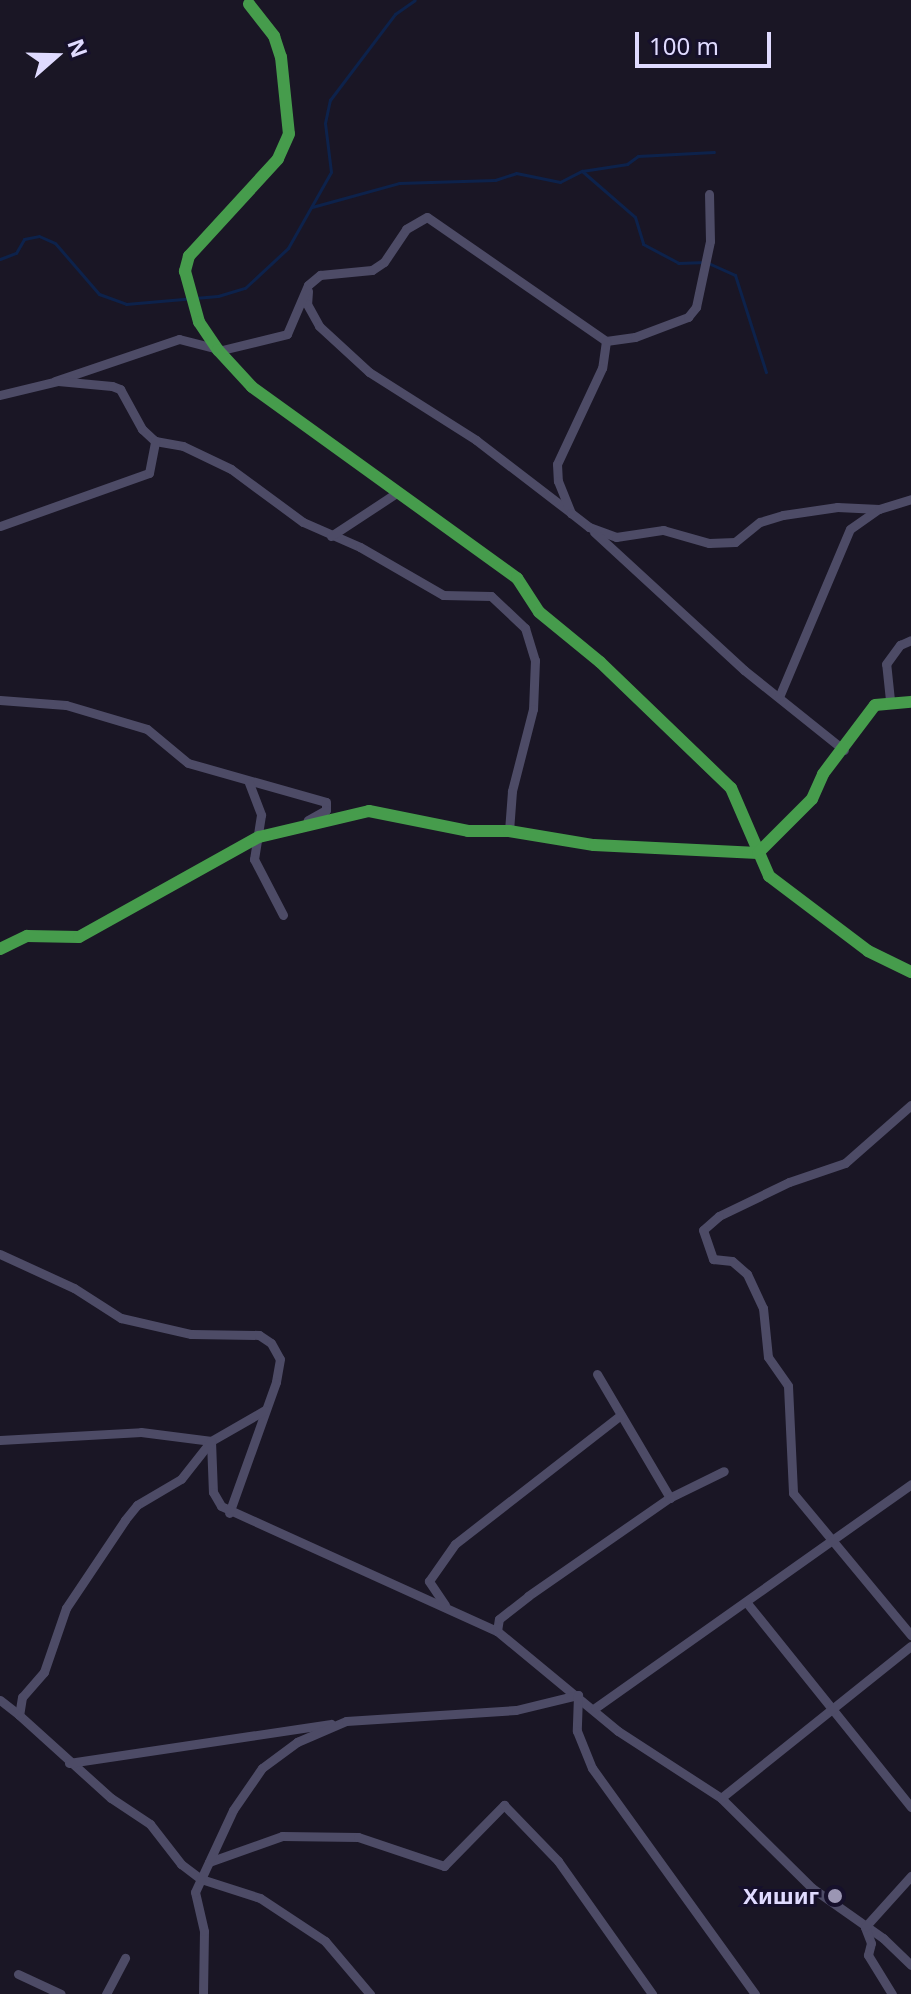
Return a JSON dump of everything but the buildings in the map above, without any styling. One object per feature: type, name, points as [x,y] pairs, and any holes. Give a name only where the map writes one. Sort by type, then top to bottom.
[{"type":"street","points":[[249,4],[274,36],[281,57],[289,134],[278,159],[189,256],[185,271],[199,322],[218,350],[252,387],[517,578],[539,612],[600,662],[731,788],[769,876],[868,951],[911,972]]},
{"type":"street","points":[[0,395],[55,381],[179,339],[218,350],[287,334],[308,285],[320,275],[372,270],[384,262],[406,229],[427,217],[606,341],[670,326],[688,317],[696,307],[710,241],[709,194]]},
{"type":"street","points":[[308,285],[307,304],[319,326],[369,372],[476,440],[589,527],[779,697],[844,750]]},
{"type":"street","points":[[571,513],[558,481],[560,452],[602,368],[606,341]]},
{"type":"street","points":[[55,381],[99,382],[120,389],[142,429],[155,441],[183,446],[231,469],[331,536],[443,595],[491,596],[525,628],[535,660],[535,692],[512,791],[509,831]]},
{"type":"street","points":[[0,526],[149,473],[155,441]]},
{"type":"street","points":[[331,536],[398,492]]},
{"type":"street","points":[[779,697],[850,529],[879,509],[911,499]]},
{"type":"street","points":[[589,527],[616,537],[663,530],[709,543],[735,542],[760,522],[783,515],[837,507],[879,509]]},
{"type":"street","points":[[890,700],[886,664],[900,645],[911,640]]},
{"type":"street","points":[[0,700],[66,705],[147,729],[188,763],[249,783],[326,802],[326,810],[297,827]]},
{"type":"street","points":[[0,949],[27,936],[79,937],[259,837],[369,811],[468,831],[509,831],[594,845],[758,853],[798,817],[875,705],[890,700],[911,702]]},
{"type":"street","points":[[249,783],[261,815],[254,859],[283,915]]},
{"type":"street","points":[[911,1105],[845,1163],[789,1182],[719,1216],[703,1230],[713,1259],[732,1261],[757,1290],[768,1357],[788,1386],[793,1493],[911,1635]]},
{"type":"street","points":[[0,1254],[74,1288],[121,1318],[191,1334],[259,1335],[280,1359],[229,1513]]},
{"type":"street","points":[[597,1374],[670,1498]]},
{"type":"street","points":[[19,1715],[22,1697],[44,1672],[66,1608],[137,1505],[181,1479],[211,1441],[265,1410]]},
{"type":"street","points":[[448,1609],[429,1581],[455,1544],[621,1415]]},
{"type":"street","points":[[0,1440],[141,1432],[211,1441]]},
{"type":"street","points":[[211,1441],[213,1492],[229,1513],[497,1631],[595,1708],[618,1731],[721,1798],[812,1888],[911,1965]]},
{"type":"street","points":[[497,1631],[499,1619],[528,1596],[670,1498],[724,1471]]},
{"type":"street","points":[[595,1708],[911,1484]]},
{"type":"street","points":[[747,1603],[911,1807]]},
{"type":"street","points":[[721,1798],[911,1646]]},
{"type":"street","points":[[69,1763],[346,1721],[516,1710],[578,1695]]},
{"type":"street","points":[[578,1695],[577,1731],[592,1768],[755,1994]]},
{"type":"street","points":[[2,1702],[69,1763],[150,1824],[181,1864],[201,1879],[260,1898],[325,1941],[370,1994]]},
{"type":"street","points":[[203,1994],[204,1931],[195,1892],[233,1810],[262,1768],[297,1742],[346,1721]]},
{"type":"street","points":[[209,1862],[282,1836],[358,1837],[444,1866],[504,1805],[558,1861],[652,1994]]},
{"type":"street","points":[[865,1927],[911,1876]]},
{"type":"street","points":[[865,1927],[871,1943],[868,1955],[892,1994]]},
{"type":"street","points":[[106,1994],[125,1958]]},
{"type":"street","points":[[18,1974],[61,1994]]},
{"type":"waterway","points":[[0,259],[16,253],[24,239],[39,236],[55,243],[99,294],[126,304],[218,296],[245,288],[288,248],[331,172],[325,123],[330,100],[395,14],[415,0]]},
{"type":"waterway","points":[[312,207],[399,183],[495,180],[516,173],[560,182],[582,171],[627,164],[638,156],[714,152]]},
{"type":"waterway","points":[[582,171],[635,217],[643,244],[678,263],[706,262],[735,275],[766,372]]},
{"type":"cycle path","points":[[249,4],[274,36],[281,57],[289,134],[278,159],[189,256],[185,271],[199,322],[218,350],[252,387],[517,578],[539,612],[600,662],[731,788],[769,876],[868,951],[911,972]]},
{"type":"cycle path","points":[[0,949],[27,936],[79,937],[259,837],[369,811],[468,831],[509,831],[594,845],[758,853],[812,799],[823,774],[875,705],[911,702]]},
{"type":"place","name":"Хишиг","points":[[835,1896]]}]
